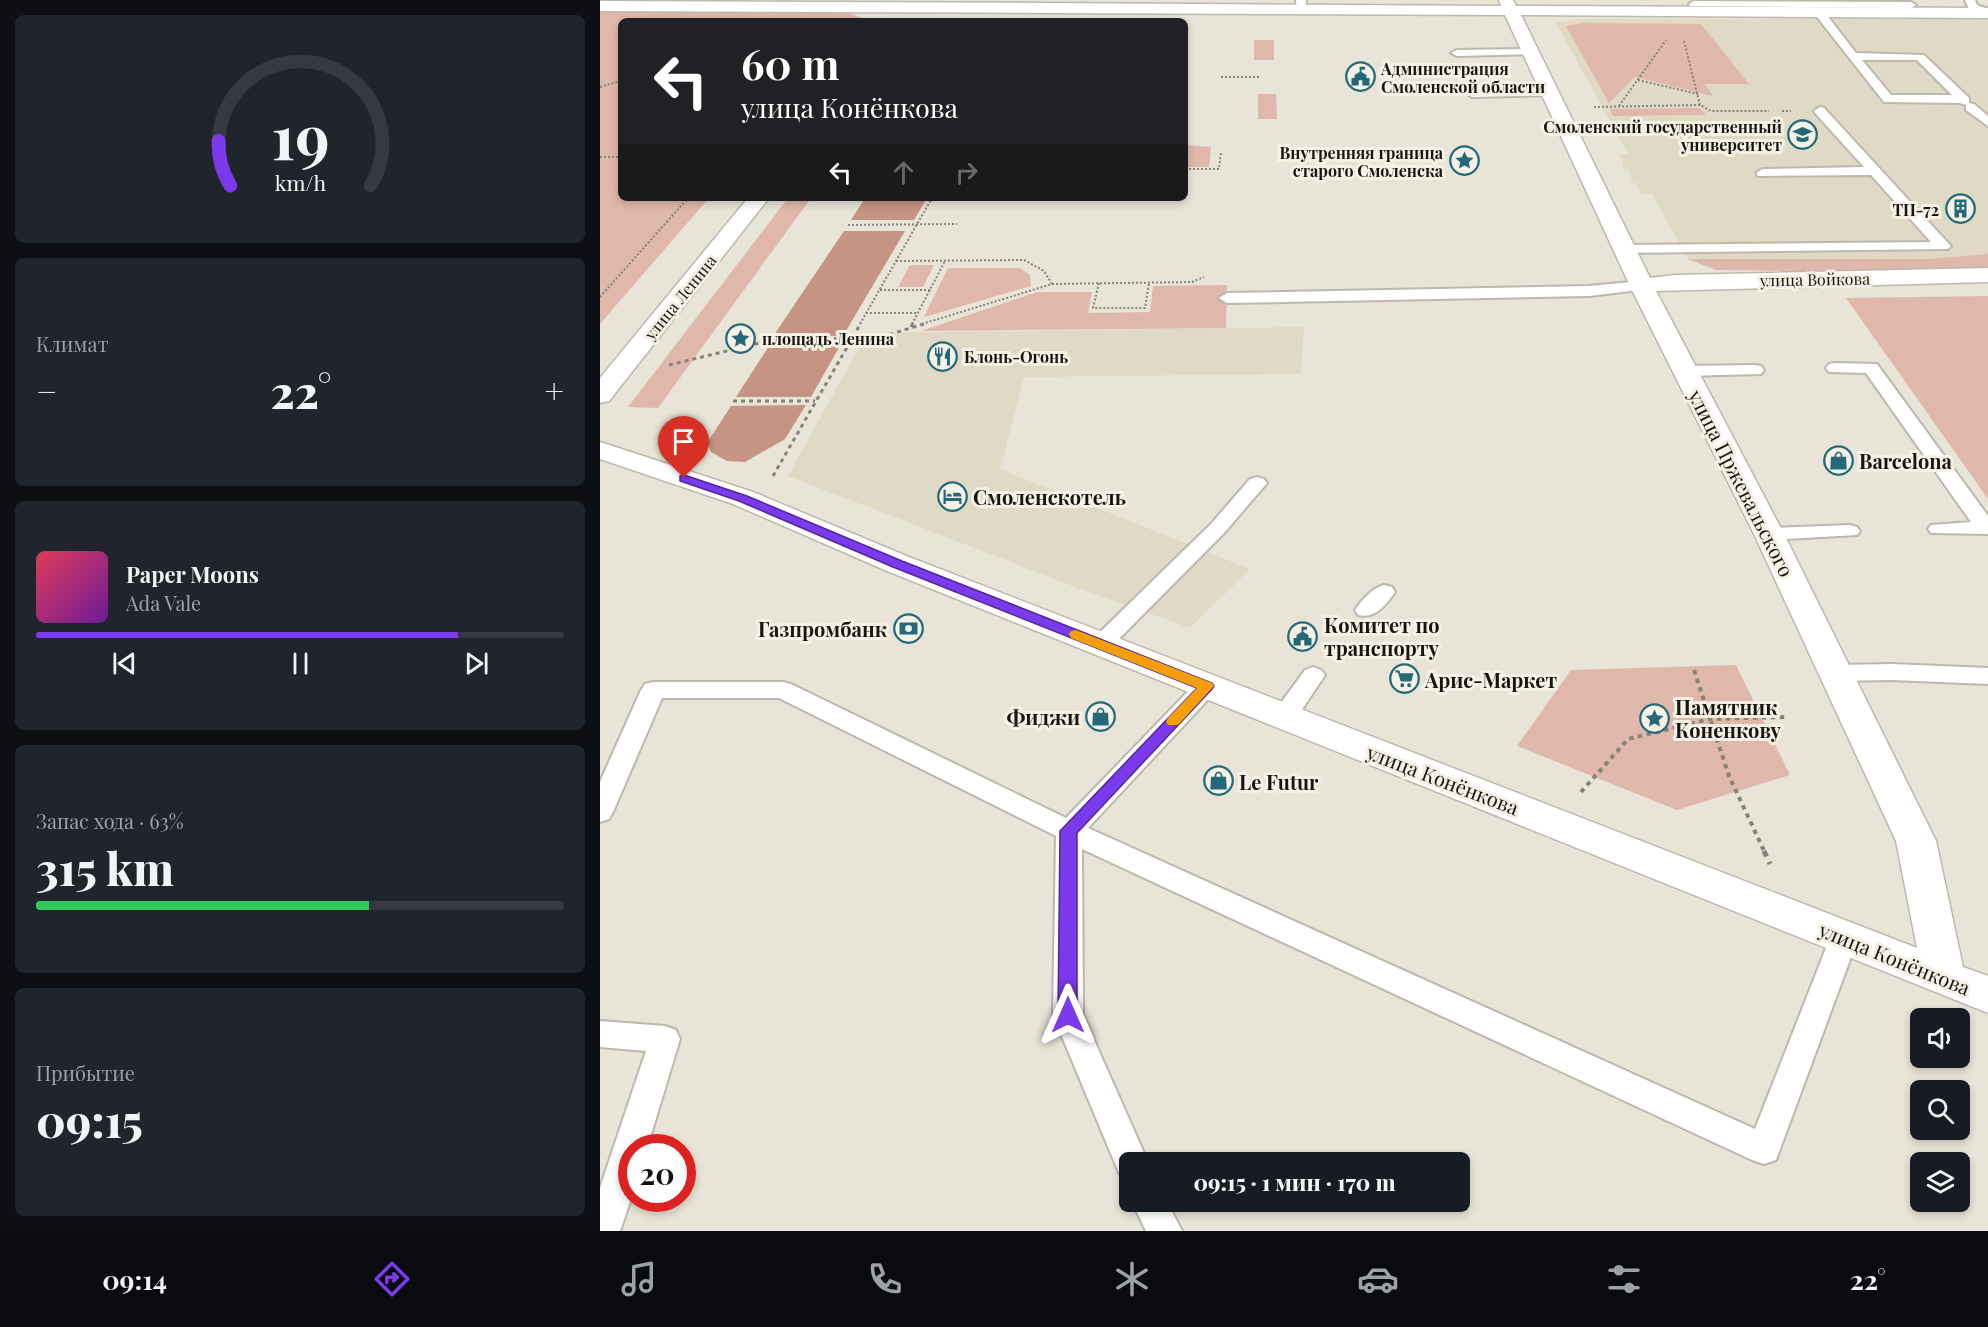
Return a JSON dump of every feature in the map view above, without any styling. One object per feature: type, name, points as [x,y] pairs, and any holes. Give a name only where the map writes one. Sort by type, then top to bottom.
[{"type":"street","points":[[904,18],[916,4]]},
{"type":"street","points":[[600,6],[1028,4],[1047,8],[1301,5],[1694,5],[1818,11],[1912,6],[1987,13]]},
{"type":"street","name":"улица Пржевальского","points":[[1508,6],[1642,286],[1769,534],[1837,673],[1916,841],[1944,978]]},
{"type":"street","name":"улица Ленина","points":[[605,389],[757,201]]},
{"type":"street","name":"улица Войкова","points":[[1642,286],[1675,282],[1988,275]]},
{"type":"street","name":"улица Конёнкова","points":[[600,450],[743,498],[898,564],[1988,995]]},
{"type":"lane","points":[[1970,0],[1973,7],[1987,13]]},
{"type":"lane","points":[[1694,5],[1912,6]]},
{"type":"lane","points":[[1818,11],[1888,99],[1965,102]]},
{"type":"lane","points":[[1457,52],[1529,52]]},
{"type":"lane","points":[[1853,56],[1920,57],[1988,122]]},
{"type":"lane","points":[[1472,93],[1549,92]]},
{"type":"lane","points":[[1625,250],[1943,246],[1820,111]]},
{"type":"lane","points":[[1763,173],[1875,171]]},
{"type":"lane","points":[[1227,298],[1589,291],[1642,286]]},
{"type":"lane","points":[[1835,368],[1871,368],[1986,528],[1938,529]]},
{"type":"lane","points":[[1684,371],[1755,370]]},
{"type":"lane","points":[[1101,644],[1218,528],[1257,483]]},
{"type":"lane","points":[[1769,534],[1850,531]]},
{"type":"lane","points":[[1366,610],[1384,592]]},
{"type":"lane","points":[[1837,673],[1892,672],[1988,676]]},
{"type":"lane","points":[[1284,717],[1313,675]]},
{"type":"lane","points":[[1127,1152],[1068,1015],[1069,831],[1207,686]]},
{"type":"lane","points":[[600,812],[653,690],[783,690],[1069,831],[1764,1149],[1844,938]]},
{"type":"lane","points":[[600,1034],[665,1039],[603,1231]]},
{"type":"lane","points":[[1155,1212],[1165,1231]]},
{"type":"path","points":[[1682,36],[1700,105]]},
{"type":"path","points":[[1221,77],[1261,76]]},
{"type":"path","points":[[1638,80],[1698,94]]},
{"type":"path","points":[[600,87],[618,82]]},
{"type":"path","points":[[1594,107],[1700,105],[1711,111],[1769,111]]},
{"type":"path","points":[[1188,169],[1219,169],[1221,151]]},
{"type":"path","points":[[600,157],[618,157]]},
{"type":"path","points":[[600,297],[685,201]]},
{"type":"path","points":[[768,484],[930,201]]},
{"type":"path","points":[[848,225],[957,224]]},
{"type":"path","points":[[896,261],[1024,260],[1044,271],[1052,284]]},
{"type":"path","points":[[911,327],[945,261]]},
{"type":"path","points":[[1099,283],[1093,308],[1145,308],[1149,283]]},
{"type":"path","points":[[879,290],[930,290]]},
{"type":"path","points":[[866,313],[918,313]]},
{"type":"path","points":[[605,389],[658,368],[772,340],[851,339]]},
{"type":"path","points":[[733,401],[816,401]]},
{"type":"path","points":[[1694,670],[1729,776],[1771,861],[1759,903]]},
{"type":"path","points":[[1578,795],[1628,739],[1710,719],[1785,717]]},
{"type":"shaded area","points":[[600,10],[843,11],[861,18],[618,18],[618,201],[706,201],[600,324]]},
{"type":"shaded area","name":"Смоленский государственный университет","points":[[1579,19],[1988,19],[1988,254],[1927,259],[1688,259],[1652,194],[1640,194],[1636,183],[1630,180],[1632,178],[1628,169],[1623,168],[1624,164],[1619,154],[1628,154],[1556,23]]},
{"type":"shaded area","points":[[1583,23],[1701,24],[1749,84],[1705,84],[1713,96],[1635,77],[1609,103],[1566,26]]},
{"type":"shaded area","points":[[1254,40],[1274,40],[1274,60],[1254,60]]},
{"type":"shaded area","points":[[1258,94],[1276,94],[1277,119],[1258,119]]},
{"type":"shaded area","points":[[1700,108],[1706,115],[1613,116],[1610,109]]},
{"type":"shaded area","points":[[1188,145],[1211,147],[1209,167],[1188,167]]},
{"type":"shaded area","points":[[786,201],[809,201],[658,408],[628,407]]},
{"type":"shaded area","points":[[863,201],[925,201],[914,220],[851,220]]},
{"type":"shaded area","points":[[844,231],[905,231],[843,336],[774,335]]},
{"type":"shaded area","points":[[1988,254],[1988,270],[1896,272],[1716,270],[1688,259],[1927,259]]},
{"type":"shaded area","points":[[910,265],[934,265],[923,287],[898,287]]},
{"type":"shaded area","points":[[948,268],[1020,268],[1030,275],[1031,286],[924,317]]},
{"type":"shaded area","points":[[1227,285],[1226,328],[921,331],[1037,292],[1092,292],[1088,313],[1150,312],[1153,286]]},
{"type":"shaded area","points":[[1988,296],[1988,499],[1846,298]]},
{"type":"shaded area","name":"Смоленскотель","points":[[1304,327],[1301,374],[1024,377],[1000,469],[1250,569],[1190,628],[1078,588],[788,476],[867,333]]},
{"type":"shaded area","points":[[771,343],[841,344],[811,397],[736,397]]},
{"type":"shaded area","points":[[806,405],[785,439],[745,462],[727,461],[711,452],[707,443],[731,406]]},
{"type":"shaded area","points":[[1736,665],[1790,775],[1677,810],[1517,746],[1571,670]]},
{"type":"slow traffic","points":[[1076,634],[1207,686],[1173,722]]},
{"type":"place","name":"Администрация Смоленской области","points":[[1360,77]]},
{"type":"place","name":"Смоленский государственный университет","points":[[1803,135]]},
{"type":"place","name":"Внутренняя граница старого Смоленска","points":[[1464,161]]},
{"type":"place","name":"ТП-72","points":[[1960,209]]},
{"type":"place","name":"площадь Ленина","points":[[741,338]]},
{"type":"place","name":"Блонь-Огонь","points":[[943,356]]},
{"type":"place","name":"Barcelona","points":[[1838,460]]},
{"type":"place","name":"Смоленскотель","points":[[952,496]]},
{"type":"place","name":"Газпромбанк","points":[[908,628]]},
{"type":"place","name":"Комитет по транспорту","points":[[1303,636]]},
{"type":"place","name":"Арис-Маркет","points":[[1404,679]]},
{"type":"place","name":"Фиджи","points":[[1101,716]]},
{"type":"place","name":"Памятник Коненкову","points":[[1654,718]]},
{"type":"place","name":"Le Futur","points":[[1218,781]]},
{"type":"route","points":[[684,478],[743,498],[898,564],[1207,686],[1069,831],[1068,1015]]}]
